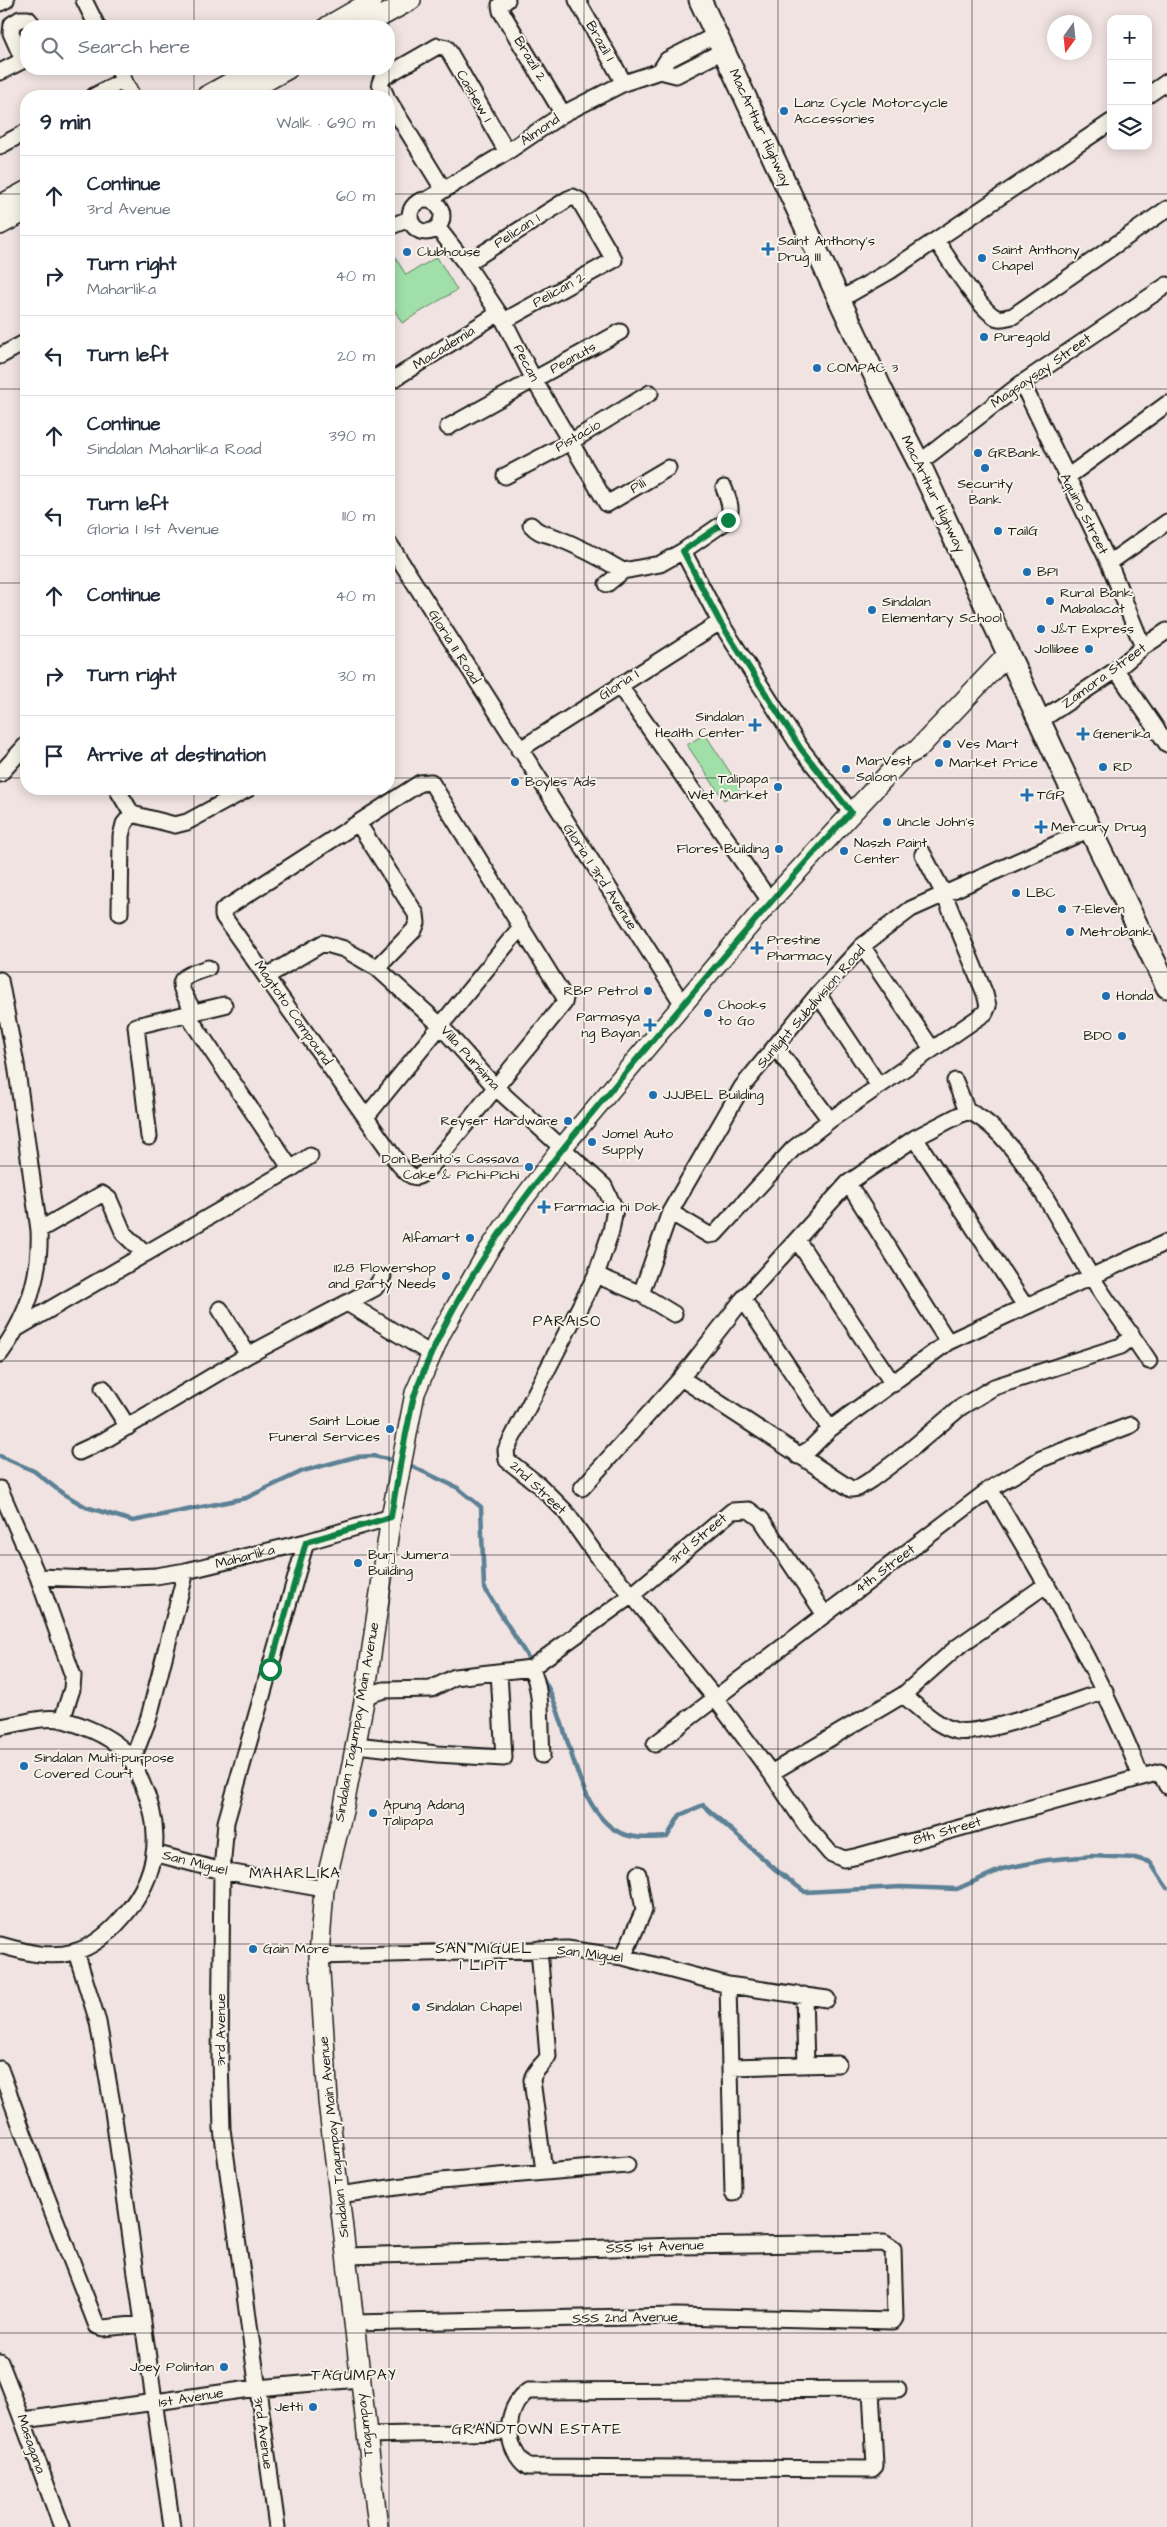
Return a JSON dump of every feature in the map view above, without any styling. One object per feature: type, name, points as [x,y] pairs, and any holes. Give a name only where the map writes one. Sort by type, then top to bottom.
[{"type":"highway","name":"MacArthur Highway","points":[[700,0],[841,299],[882,391],[919,462],[1090,829],[1167,987]]},
{"type":"main road","points":[[338,20],[373,0]]},
{"type":"main road","points":[[375,20],[411,0]]},
{"type":"main road","points":[[217,90],[244,75]]},
{"type":"main road","points":[[250,90],[277,75]]},
{"type":"main road","points":[[0,204],[20,194]]},
{"type":"main road","points":[[0,225],[20,214]]},
{"type":"main road","name":"Sindalan Tagumpay Main Avenue","points":[[353,2323],[347,2256],[338,2195],[328,2100],[319,1956],[324,1889],[365,1696],[397,1479],[415,1393],[431,1354],[487,1252],[518,1206],[561,1149],[770,901],[904,757],[908,742],[914,735],[1006,648]]},
{"type":"main road","name":"Tagumpay","points":[[353,2323],[378,2527]]},
{"type":"street","points":[[0,3],[6,0]]},
{"type":"street","points":[[84,0],[94,20]]},
{"type":"street","name":"Brazil 1","points":[[577,0],[624,83]]},
{"type":"street","name":"Brazil 2","points":[[505,1],[500,5],[501,12],[563,114]]},
{"type":"street","points":[[20,49],[12,33],[12,24],[20,19],[29,20]]},
{"type":"street","name":"Almond","points":[[427,200],[507,152],[563,114],[624,83],[660,71],[667,60],[720,43]]},
{"type":"street","name":"Cashew 1","points":[[395,71],[438,46],[447,48],[507,152]]},
{"type":"street","points":[[0,72],[20,62]]},
{"type":"street","points":[[102,90],[121,75],[129,90]]},
{"type":"street","name":"Cashew 1","points":[[383,90],[380,83],[382,78],[387,75]]},
{"type":"street","points":[[1152,92],[1167,82]]},
{"type":"street","points":[[395,111],[443,189]]},
{"type":"street","points":[[841,299],[890,271],[1107,125]]},
{"type":"street","points":[[0,146],[20,135]]},
{"type":"street","name":"Pelican 2","points":[[502,317],[614,260],[580,200],[573,197],[568,198]]},
{"type":"street","name":"Pelican 1","points":[[466,264],[568,198]]},
{"type":"street","points":[[427,200],[440,208],[442,218],[438,228],[423,233],[414,228],[409,219],[413,205],[427,200]]},
{"type":"street","points":[[936,240],[974,296],[992,316],[1000,319],[1013,316],[1167,209]]},
{"type":"street","points":[[395,225],[409,219]]},
{"type":"street","name":"Pecan","points":[[438,228],[466,264],[502,317],[534,380],[608,504]]},
{"type":"street","name":"Magsaysay Street","points":[[919,462],[1022,383],[1167,285]]},
{"type":"street","name":"Macademia","points":[[395,379],[502,317]]},
{"type":"street","name":"Peanuts","points":[[448,427],[620,332]]},
{"type":"street","points":[[0,356],[20,345]]},
{"type":"street","name":"Aquino Street","points":[[1022,383],[1066,478],[1109,563],[1143,647]]},
{"type":"street","name":"Pistacio","points":[[505,476],[572,441],[650,393]]},
{"type":"street","points":[[1066,478],[1167,404]]},
{"type":"street","name":"Pili","points":[[608,504],[668,468]]},
{"type":"street","points":[[607,584],[623,571],[660,564],[683,551],[728,520],[731,513],[730,503],[724,488]]},
{"type":"street","points":[[1109,563],[1167,522]]},
{"type":"street","points":[[531,525],[537,532],[554,536],[603,559],[623,571]]},
{"type":"street","points":[[683,551],[720,622],[801,749],[851,812]]},
{"type":"street","name":"Gloria II Road","points":[[395,553],[519,750]]},
{"type":"street","name":"Gloria I","points":[[519,750],[618,685],[720,622]]},
{"type":"street","name":"Zamora Street","points":[[1040,720],[1116,670],[1143,647],[1167,631]]},
{"type":"street","points":[[1116,670],[1167,744]]},
{"type":"street","points":[[618,685],[770,901]]},
{"type":"street","name":"Gloria I 3rd Avenue","points":[[519,750],[682,1004]]},
{"type":"street","points":[[0,774],[20,752]]},
{"type":"street","points":[[378,968],[414,930],[417,923],[416,914],[358,823],[420,783],[431,782],[565,998],[496,1088]]},
{"type":"street","points":[[121,795],[132,814],[175,825],[188,822],[237,795]]},
{"type":"street","points":[[120,913],[121,836],[124,824],[132,814]]},
{"type":"street","name":"Magtoto Compound","points":[[358,823],[223,910],[223,916],[398,1163],[410,1177],[420,1177],[436,1161],[496,1088]]},
{"type":"street","name":"Sunlight Subdivision Road","points":[[640,1294],[670,1212],[742,1087],[818,994],[862,946],[911,909],[1090,829]]},
{"type":"street","points":[[670,1212],[709,1235],[715,1234],[793,1148],[830,1120],[986,1013],[988,1006],[985,994],[944,894],[923,854]]},
{"type":"street","points":[[366,1117],[520,928]]},
{"type":"street","name":"Villa Purisima","points":[[267,976],[323,943],[344,949],[378,968],[440,1024],[496,1088],[561,1149]]},
{"type":"street","points":[[862,946],[932,1049]]},
{"type":"street","points":[[208,968],[185,975],[182,980],[182,991],[191,1013],[291,1169]]},
{"type":"street","points":[[0,980],[16,1064],[40,1230],[38,1268],[26,1309],[0,1354]]},
{"type":"street","points":[[818,994],[879,1086]]},
{"type":"street","points":[[149,1137],[136,1026],[224,1005]]},
{"type":"street","points":[[775,1046],[830,1120]]},
{"type":"street","points":[[955,1081],[967,1111],[997,1130],[1017,1156],[1092,1278],[1149,1361]]},
{"type":"street","points":[[582,1488],[681,1378],[743,1299],[848,1183],[915,1138],[967,1111]]},
{"type":"street","points":[[915,1138],[1025,1306]]},
{"type":"street","name":"2nd Street","points":[[561,1149],[604,1186],[615,1209],[611,1231],[596,1275],[506,1450],[507,1460],[539,1485],[565,1510],[596,1555],[632,1595],[715,1698],[772,1773]]},
{"type":"street","points":[[16,1329],[291,1169],[310,1156]]},
{"type":"street","points":[[848,1183],[948,1342]]},
{"type":"street","points":[[40,1230],[102,1194],[109,1199],[124,1234],[144,1254]]},
{"type":"street","points":[[797,1240],[893,1384]]},
{"type":"street","points":[[798,1456],[810,1449],[830,1429],[948,1342],[1025,1306],[1092,1278],[1167,1242]]},
{"type":"street","points":[[596,1275],[640,1294],[674,1314]]},
{"type":"street","points":[[79,1452],[128,1427],[248,1355],[375,1288],[383,1276]]},
{"type":"street","points":[[743,1299],[830,1429]]},
{"type":"street","points":[[347,1303],[431,1354]]},
{"type":"street","points":[[220,1308],[248,1355]]},
{"type":"street","points":[[681,1378],[851,1489],[858,1488],[904,1455],[961,1407],[994,1387],[1121,1346],[1128,1340],[1131,1333]]},
{"type":"street","points":[[103,1388],[128,1427]]},
{"type":"street","name":"4th Street","points":[[655,1744],[990,1489],[1041,1459],[1132,1424]]},
{"type":"street","points":[[0,1489],[38,1577],[73,1676],[72,1689],[62,1720]]},
{"type":"street","points":[[990,1489],[1046,1584],[1105,1691],[1141,1777]]},
{"type":"street","name":"3rd Street","points":[[532,1667],[632,1595],[732,1511],[749,1510],[761,1519],[825,1615]]},
{"type":"street","name":"Maharlika","points":[[38,1577],[130,1578],[186,1571],[306,1542],[391,1517]]},
{"type":"street","name":"3rd Avenue","points":[[277,2527],[222,2129],[220,2058],[222,1871],[226,1822],[306,1542]]},
{"type":"street","points":[[132,1761],[149,1717],[186,1571]]},
{"type":"street","points":[[772,1773],[903,1695],[956,1648],[1046,1584]]},
{"type":"street","points":[[365,1696],[384,1690],[431,1689],[455,1677],[532,1667],[538,1688],[542,1755]]},
{"type":"street","points":[[356,1745],[437,1754],[504,1758],[499,1672]]},
{"type":"street","points":[[903,1695],[926,1715],[958,1731],[1007,1723],[1105,1691]]},
{"type":"street","points":[[0,1727],[35,1720],[62,1720],[101,1736],[121,1748],[132,1761],[148,1796],[156,1826],[154,1853],[147,1882],[132,1907],[110,1933],[76,1952],[50,1955],[31,1954],[0,1945]]},
{"type":"street","name":"8th Street","points":[[772,1773],[806,1825],[830,1853],[844,1859],[1141,1777],[1164,1779]]},
{"type":"street","name":"San Miguel","points":[[154,1853],[222,1871],[324,1889]]},
{"type":"street","points":[[623,1957],[635,1934],[644,1910],[638,1874]]},
{"type":"street","points":[[539,1949],[548,2056],[545,2063],[534,2074],[532,2080],[544,2171]]},
{"type":"street","name":"San Miguel","points":[[319,1956],[567,1949],[623,1957],[728,1985],[827,1999]]},
{"type":"street","points":[[76,1952],[98,2022],[112,2104],[172,2527]]},
{"type":"street","points":[[728,1985],[733,2193]]},
{"type":"street","points":[[804,1996],[806,2065]]},
{"type":"street","points":[[730,2067],[838,2064]]},
{"type":"street","points":[[0,2070],[97,2326],[103,2328],[143,2324]]},
{"type":"street","points":[[338,2195],[441,2181],[626,2165]]},
{"type":"street","name":"SSS 1st Avenue","points":[[347,2256],[679,2246],[884,2243],[893,2249],[895,2318]]},
{"type":"street","name":"SSS 2nd Avenue","points":[[353,2323],[676,2316],[889,2321],[895,2318]]},
{"type":"street","name":"Masagana","points":[[0,2362],[24,2420],[36,2460],[62,2527]]},
{"type":"street","name":"1st Avenue","points":[[24,2420],[257,2388],[359,2379]]},
{"type":"street","points":[[871,2390],[875,2466],[872,2470],[528,2467],[520,2462],[508,2432],[515,2404],[528,2391],[898,2389]]},
{"type":"street","points":[[366,2434],[508,2432]]},
{"type":"green space","points":[[395,257],[406,275],[437,257],[457,290],[402,323],[395,311]]},
{"type":"green space","points":[[705,734],[741,789],[724,800],[687,745]]},
{"type":"waterway","points":[[0,1456],[34,1471],[62,1493],[86,1507],[133,1521],[246,1498],[303,1471],[355,1457],[373,1456],[397,1461]]},
{"type":"waterway","points":[[405,1463],[458,1488],[481,1507],[484,1587],[532,1664]]},
{"type":"waterway","points":[[540,1674],[558,1712],[572,1757],[589,1799],[600,1817],[621,1833],[640,1838],[667,1837],[680,1815],[703,1805],[776,1870],[805,1892],[901,1887],[957,1889],[1002,1869],[1046,1860],[1092,1856],[1135,1858],[1150,1862],[1167,1888]]},
{"type":"place","name":"Lanz Cycle Motorcycle Accessories","points":[[784,111]]},
{"type":"place","name":"Saint Anthony's Drug III","points":[[768,249]]},
{"type":"place","name":"Clubhouse","points":[[407,252]]},
{"type":"place","name":"Saint Anthony Chapel","points":[[982,258]]},
{"type":"place","name":"Puregold","points":[[984,337]]},
{"type":"place","name":"COMPAC 3","points":[[817,368]]},
{"type":"place","name":"GRBank","points":[[978,453]]},
{"type":"place","name":"Security Bank","points":[[985,468]]},
{"type":"place","name":"TailG","points":[[998,531]]},
{"type":"place","name":"BPI","points":[[1027,572]]},
{"type":"place","name":"Rural Bank Mabalacat","points":[[1050,601]]},
{"type":"place","name":"Sindalan Elementary School","points":[[872,610]]},
{"type":"place","name":"J&T Express","points":[[1041,629]]},
{"type":"place","name":"Jollibee","points":[[1089,649]]},
{"type":"place","name":"Sindalan Health Center","points":[[755,725]]},
{"type":"place","name":"Generika","points":[[1083,734]]},
{"type":"place","name":"Ves Mart","points":[[947,744]]},
{"type":"place","name":"Market Price","points":[[939,763]]},
{"type":"place","name":"RD","points":[[1103,767]]},
{"type":"place","name":"MarVest Saloon","points":[[846,769]]},
{"type":"place","name":"Boyles Ads","points":[[515,782]]},
{"type":"place","name":"Talipapa Wet Market","points":[[778,787]]},
{"type":"place","name":"TGP","points":[[1027,795]]},
{"type":"place","name":"Uncle John's","points":[[887,822]]},
{"type":"place","name":"Mercury Drug","points":[[1041,827]]},
{"type":"place","name":"Flores Building","points":[[779,849]]},
{"type":"place","name":"Naszh Paint Center","points":[[844,851]]},
{"type":"place","name":"LBC","points":[[1016,893]]},
{"type":"place","name":"7-Eleven","points":[[1062,909]]},
{"type":"place","name":"Metrobank","points":[[1070,932]]},
{"type":"place","name":"Prestine Pharmacy","points":[[757,948]]},
{"type":"place","name":"RBP Petrol","points":[[648,991]]},
{"type":"place","name":"Honda","points":[[1106,996]]},
{"type":"place","name":"Chooks to Go","points":[[708,1013]]},
{"type":"place","name":"Parmasya ng Bayan","points":[[650,1025]]},
{"type":"place","name":"BDO","points":[[1122,1036]]},
{"type":"place","name":"JJJBEL Building","points":[[653,1095]]},
{"type":"place","name":"Reyser Hardware","points":[[568,1121]]},
{"type":"place","name":"Jomel Auto Supply","points":[[592,1142]]},
{"type":"place","name":"Don Benito's Cassava Cake & Pichi-Pichi","points":[[529,1167]]},
{"type":"place","name":"Farmacia ni Dok","points":[[544,1207]]},
{"type":"place","name":"Alfamart","points":[[470,1238]]},
{"type":"place","name":"1128 Flowershop and Party Needs","points":[[446,1276]]},
{"type":"place","name":"Saint Loiue Funeral Services","points":[[390,1429]]},
{"type":"place","name":"Burj Jumera Building","points":[[358,1563]]},
{"type":"place","name":"Sindalan Multi-purpose Covered Court","points":[[24,1766]]},
{"type":"place","name":"Apung Adang Talipapa","points":[[373,1813]]},
{"type":"place","name":"Gain More","points":[[253,1949]]},
{"type":"place","name":"Sindalan Chapel","points":[[416,2007]]},
{"type":"place","name":"Joey Polintan","points":[[224,2367]]},
{"type":"place","name":"Jetti","points":[[313,2407]]},
{"type":"district","name":"PARAISO","points":[[567,1321]]},
{"type":"district","name":"MAHARLIKA","points":[[295,1873]]},
{"type":"district","name":"SAN MIGUEL 1 LIPIT","points":[[484,1956]]},
{"type":"district","name":"TAGUMPAY","points":[[354,2375]]},
{"type":"district","name":"GRANDTOWN ESTATE","points":[[537,2429]]},
{"type":"route","points":[[270,1669],[306,1542],[391,1517],[415,1393],[441,1334],[487,1252],[518,1206],[561,1149],[664,1028],[682,1004],[770,901],[851,812],[841,802],[801,749],[720,622],[683,551],[728,520]]}]
